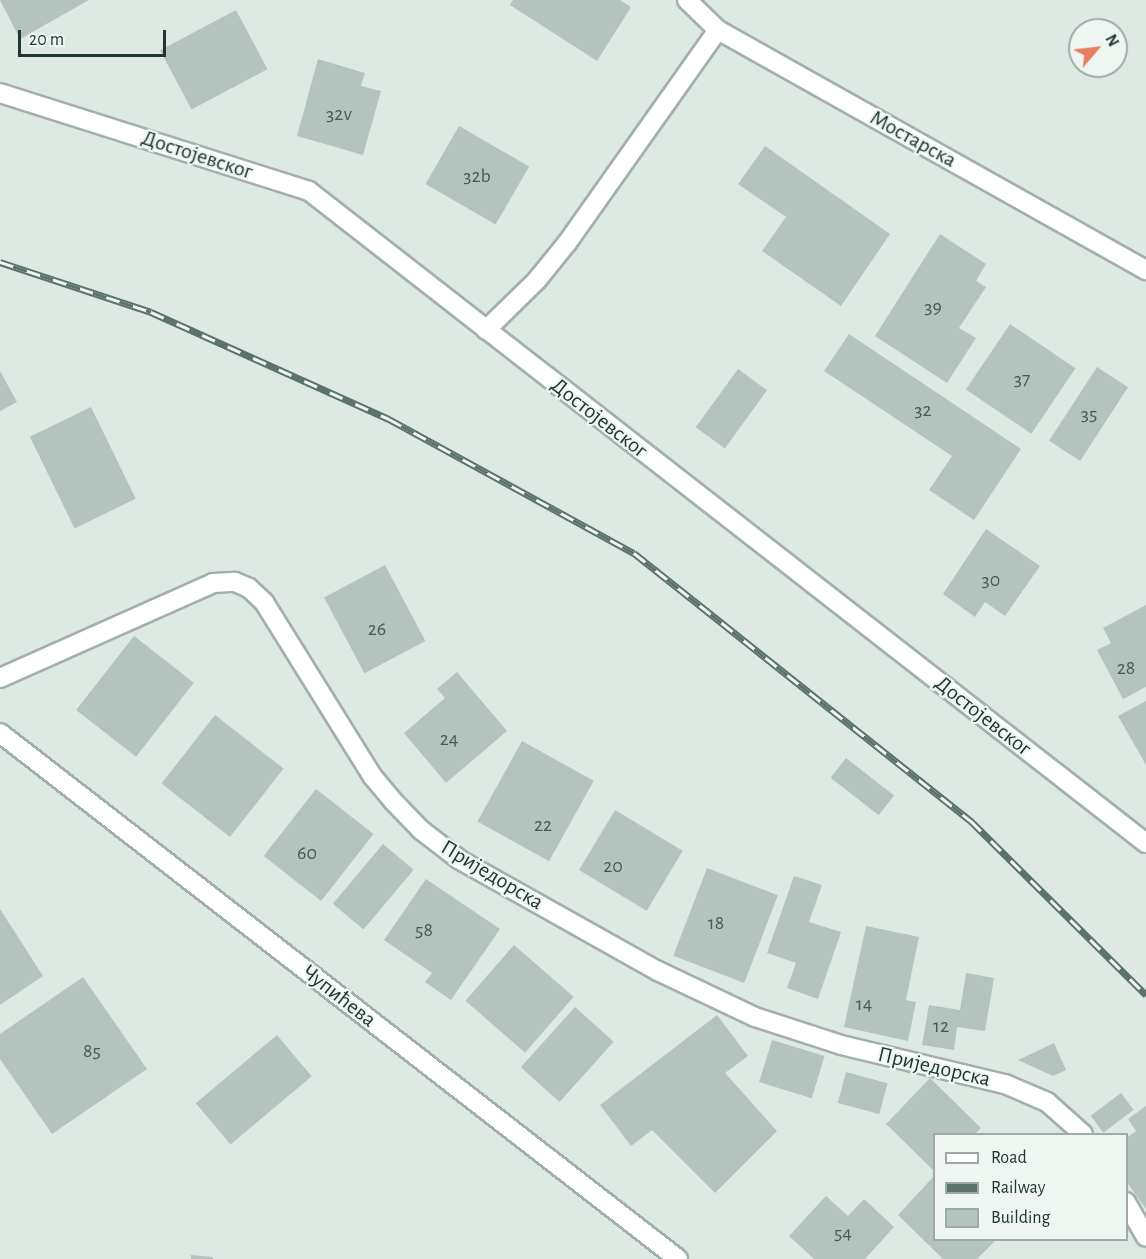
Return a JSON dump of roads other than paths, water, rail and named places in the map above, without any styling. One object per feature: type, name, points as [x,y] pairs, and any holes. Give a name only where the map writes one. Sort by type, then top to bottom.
[{"type":"street","name":"Мостарска","points":[[687,0],[718,30],[1146,270]]},
{"type":"street","points":[[486,330],[537,280],[567,243],[718,30]]},
{"type":"street","name":"Достојевског","points":[[0,93],[309,191],[1146,843]]},
{"type":"street","name":"Приједорска","points":[[0,678],[213,584],[235,582],[249,588],[264,602],[380,785],[421,830],[460,860],[658,971],[755,1017],[841,1045],[1005,1084],[1047,1102],[1082,1133]]},
{"type":"street","name":"Чупићева","points":[[0,733],[678,1259]]},
{"type":"street","points":[[1128,1206],[1146,1237]]},
{"type":"railway","points":[[0,262],[151,312],[389,419],[634,553],[971,821],[1146,995]]}]
